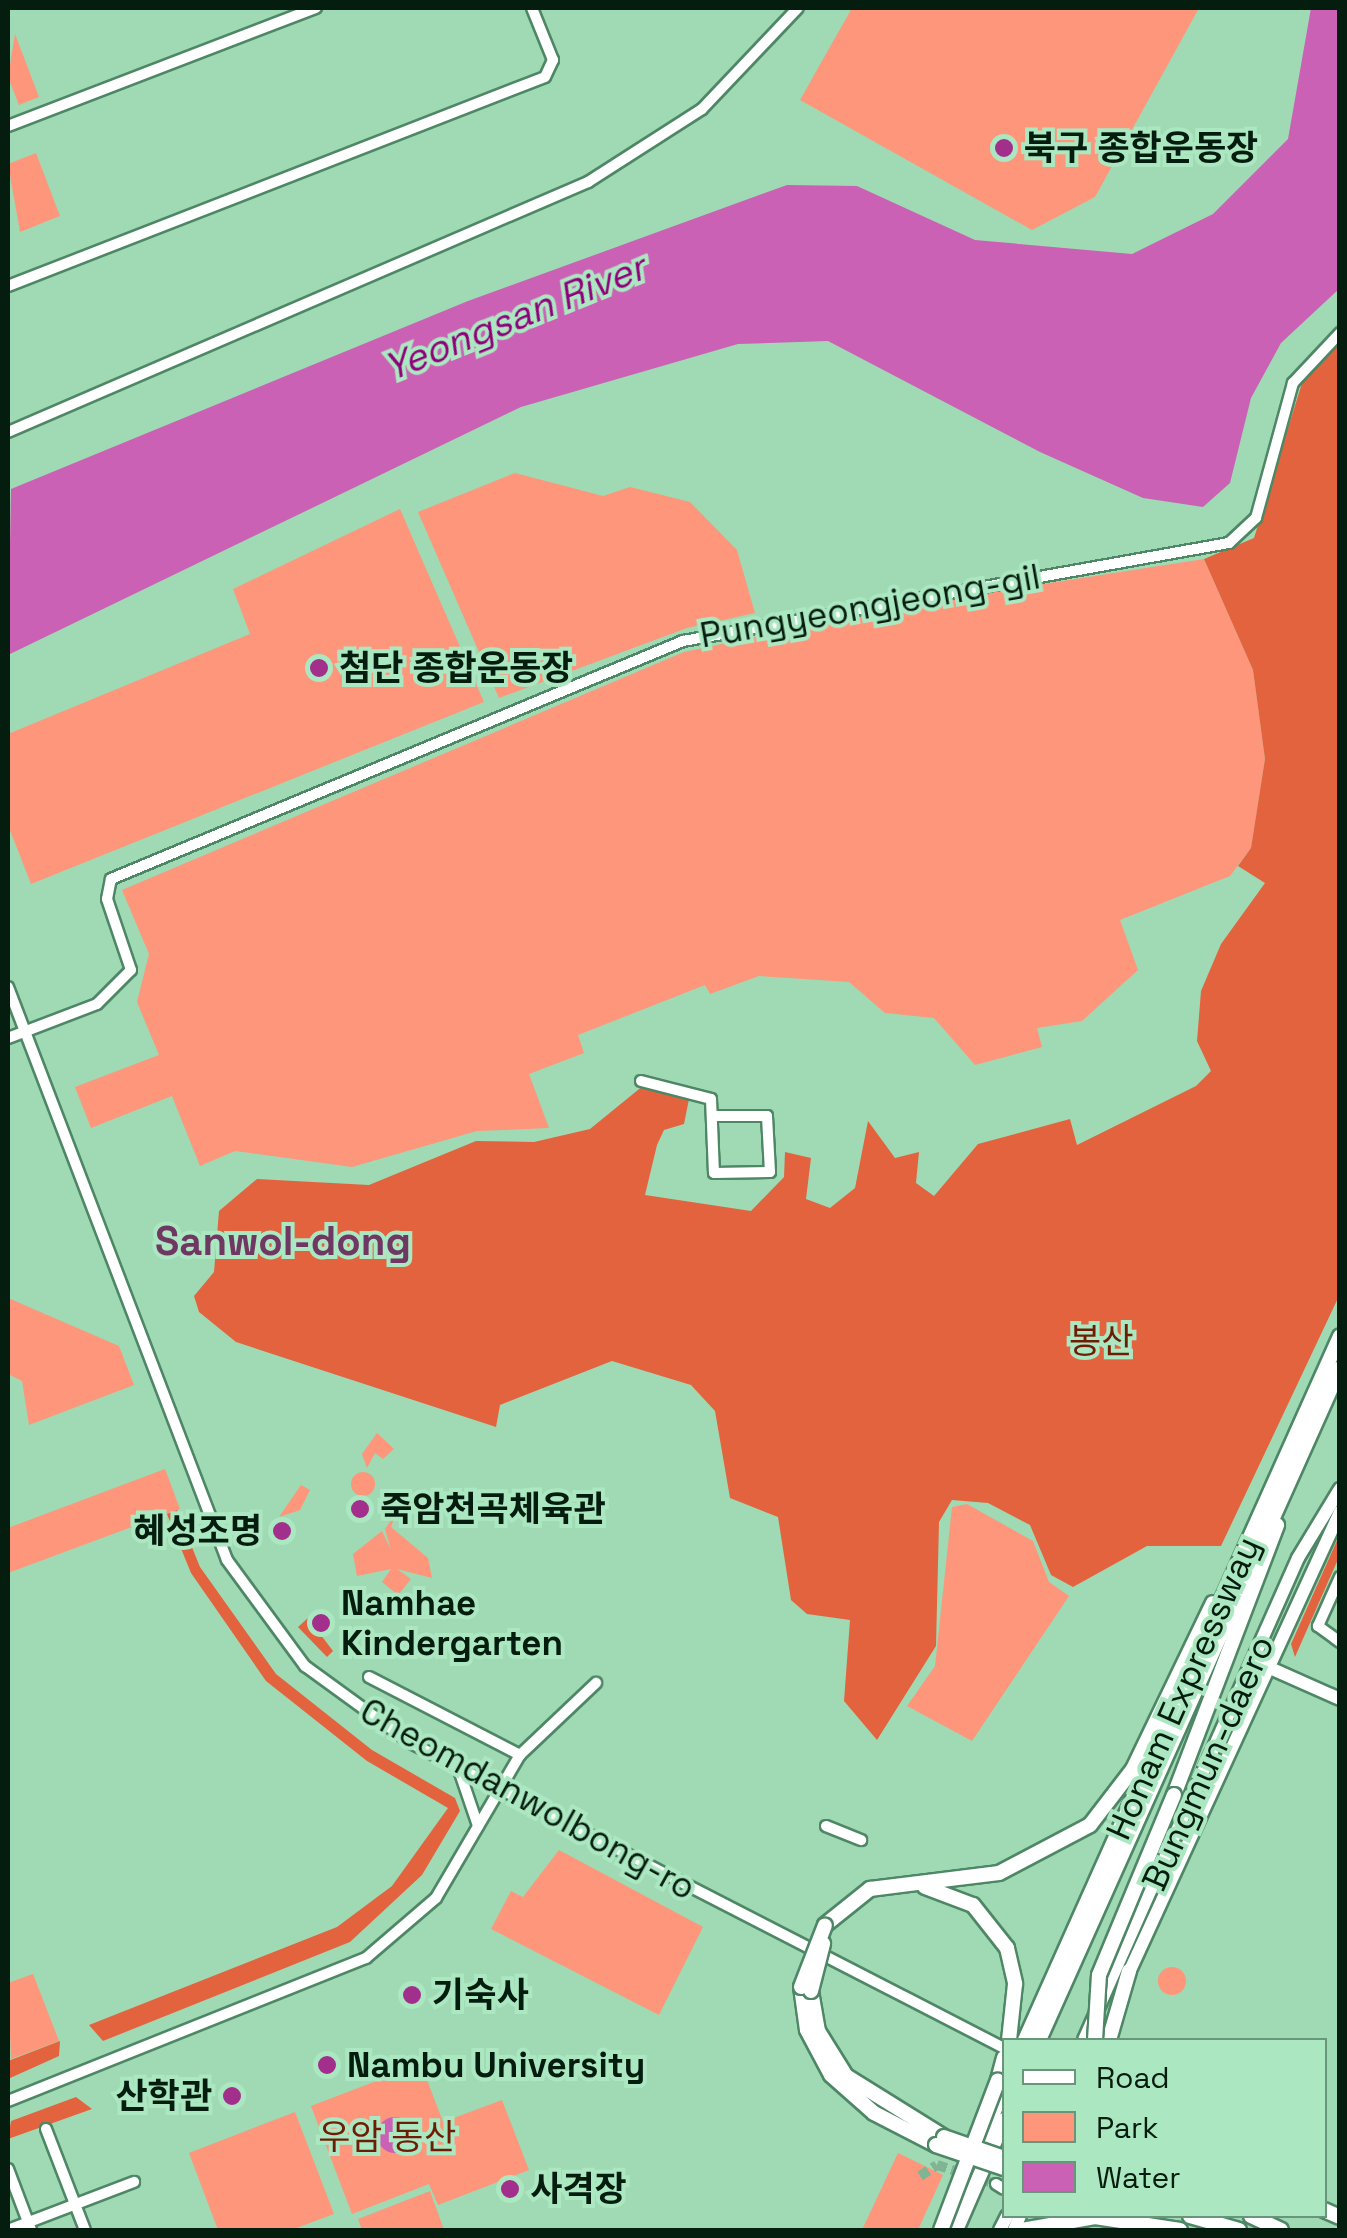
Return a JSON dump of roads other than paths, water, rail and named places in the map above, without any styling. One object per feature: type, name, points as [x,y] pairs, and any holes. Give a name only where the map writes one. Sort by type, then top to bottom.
[{"type":"highway","name":"Honam Expressway","points":[[1030,2038],[1340,1336]]},
{"type":"highway","name":"Honam Expressway","points":[[1030,2038],[1340,1368]]},
{"type":"highway","points":[[1090,2038],[1099,1975],[1174,1795],[1288,1484]]},
{"type":"highway","points":[[1002,2167],[892,2124],[831,2074],[802,1998],[805,1964],[829,1927],[870,1889],[1000,1873],[1090,1825],[1133,1770],[1236,1569]]},
{"type":"highway","points":[[1002,2157],[894,2113],[838,2067],[811,1991],[829,1927],[886,1891],[958,1896],[1006,1948],[1013,2018],[1009,2038]]},
{"type":"highway","points":[[1111,2038],[1129,1972]]},
{"type":"highway","points":[[941,2230],[1002,2063]]},
{"type":"highway","points":[[941,2230],[1002,2093]]},
{"type":"highway","points":[[956,2230],[1002,2125]]},
{"type":"highway","points":[[1022,2230],[1081,2218],[1180,2230]]},
{"type":"highway","points":[[1158,2218],[1199,2230]]},
{"type":"highway","points":[[1197,2218],[1239,2230]]},
{"type":"highway","points":[[1255,2218],[1281,2230]]},
{"type":"main road","name":"Bungmun-daero","points":[[1090,2038],[1340,1488]]},
{"type":"main road","name":"Bungmun-daero","points":[[1090,2038],[1129,1972],[1261,1664],[1340,1512]]},
{"type":"main road","points":[[1261,1664],[1340,1700]]},
{"type":"street","points":[[8,126],[316,8]]},
{"type":"street","points":[[8,286],[545,76],[553,60],[532,8]]},
{"type":"street","points":[[8,432],[588,182],[702,108],[798,8]]},
{"type":"street","name":"Pungyeongjeong-gil","points":[[23,1033],[97,1004],[131,970],[108,900],[111,879],[683,641],[1229,543],[1256,518],[1293,383],[1340,333]]},
{"type":"street","name":"Cheomdanwolbong-ro","points":[[8,987],[232,1570],[322,1684],[456,1768],[1002,2047]]},
{"type":"street","points":[[8,1038],[23,1033]]},
{"type":"street","points":[[641,1082],[711,1098],[714,1172],[770,1172],[767,1116],[712,1116]]},
{"type":"street","points":[[1338,1585],[1318,1626],[1340,1642]]},
{"type":"street","points":[[369,1677],[520,1755]]},
{"type":"street","points":[[8,2100],[338,1974],[436,1898],[520,1755],[596,1683]]},
{"type":"street","points":[[456,1768],[476,1800],[478,1832]]},
{"type":"street","points":[[826,1826],[862,1840]]},
{"type":"street","points":[[46,2129],[85,2230]]},
{"type":"street","points":[[8,2169],[29,2226]]},
{"type":"street","points":[[8,2230],[29,2226],[134,2182]]},
{"type":"water","name":"Yeongsan River","points":[[1311,8],[1339,8],[1339,289],[1281,343],[1251,398],[1230,483],[1203,507],[1143,498],[1040,452],[828,341],[738,344],[521,407],[8,655],[11,489],[468,301],[787,185],[857,186],[975,240],[1132,254],[1213,214],[1288,139]]},
{"type":"water","points":[[395,2117],[407,2123],[413,2135],[407,2147],[395,2153],[383,2147],[377,2135],[383,2123]]},
{"type":"tunnel","points":[[920,2176],[937,2165],[996,2184]]},
{"type":"place","name":"북구 종합운동장","points":[[1004,148]]},
{"type":"place","name":"첨단 종합운동장","points":[[319,668]]},
{"type":"place","name":"죽암천곡체육관","points":[[360,1509]]},
{"type":"place","name":"혜성조명","points":[[282,1531]]},
{"type":"place","name":"Namhae Kindergarten","points":[[321,1623]]},
{"type":"place","name":"기숙사","points":[[412,1995]]},
{"type":"place","name":"Nambu University","points":[[327,2065]]},
{"type":"place","name":"산학관","points":[[232,2096]]},
{"type":"place","name":"사격장","points":[[510,2189]]},
{"type":"district","name":"Sanwol-dong","points":[[283,1242]]},
{"type":"park label","name":"봉산","points":[[1101,1341]]},
{"type":"park label","name":"우암 동산","points":[[387,2137]]}]
